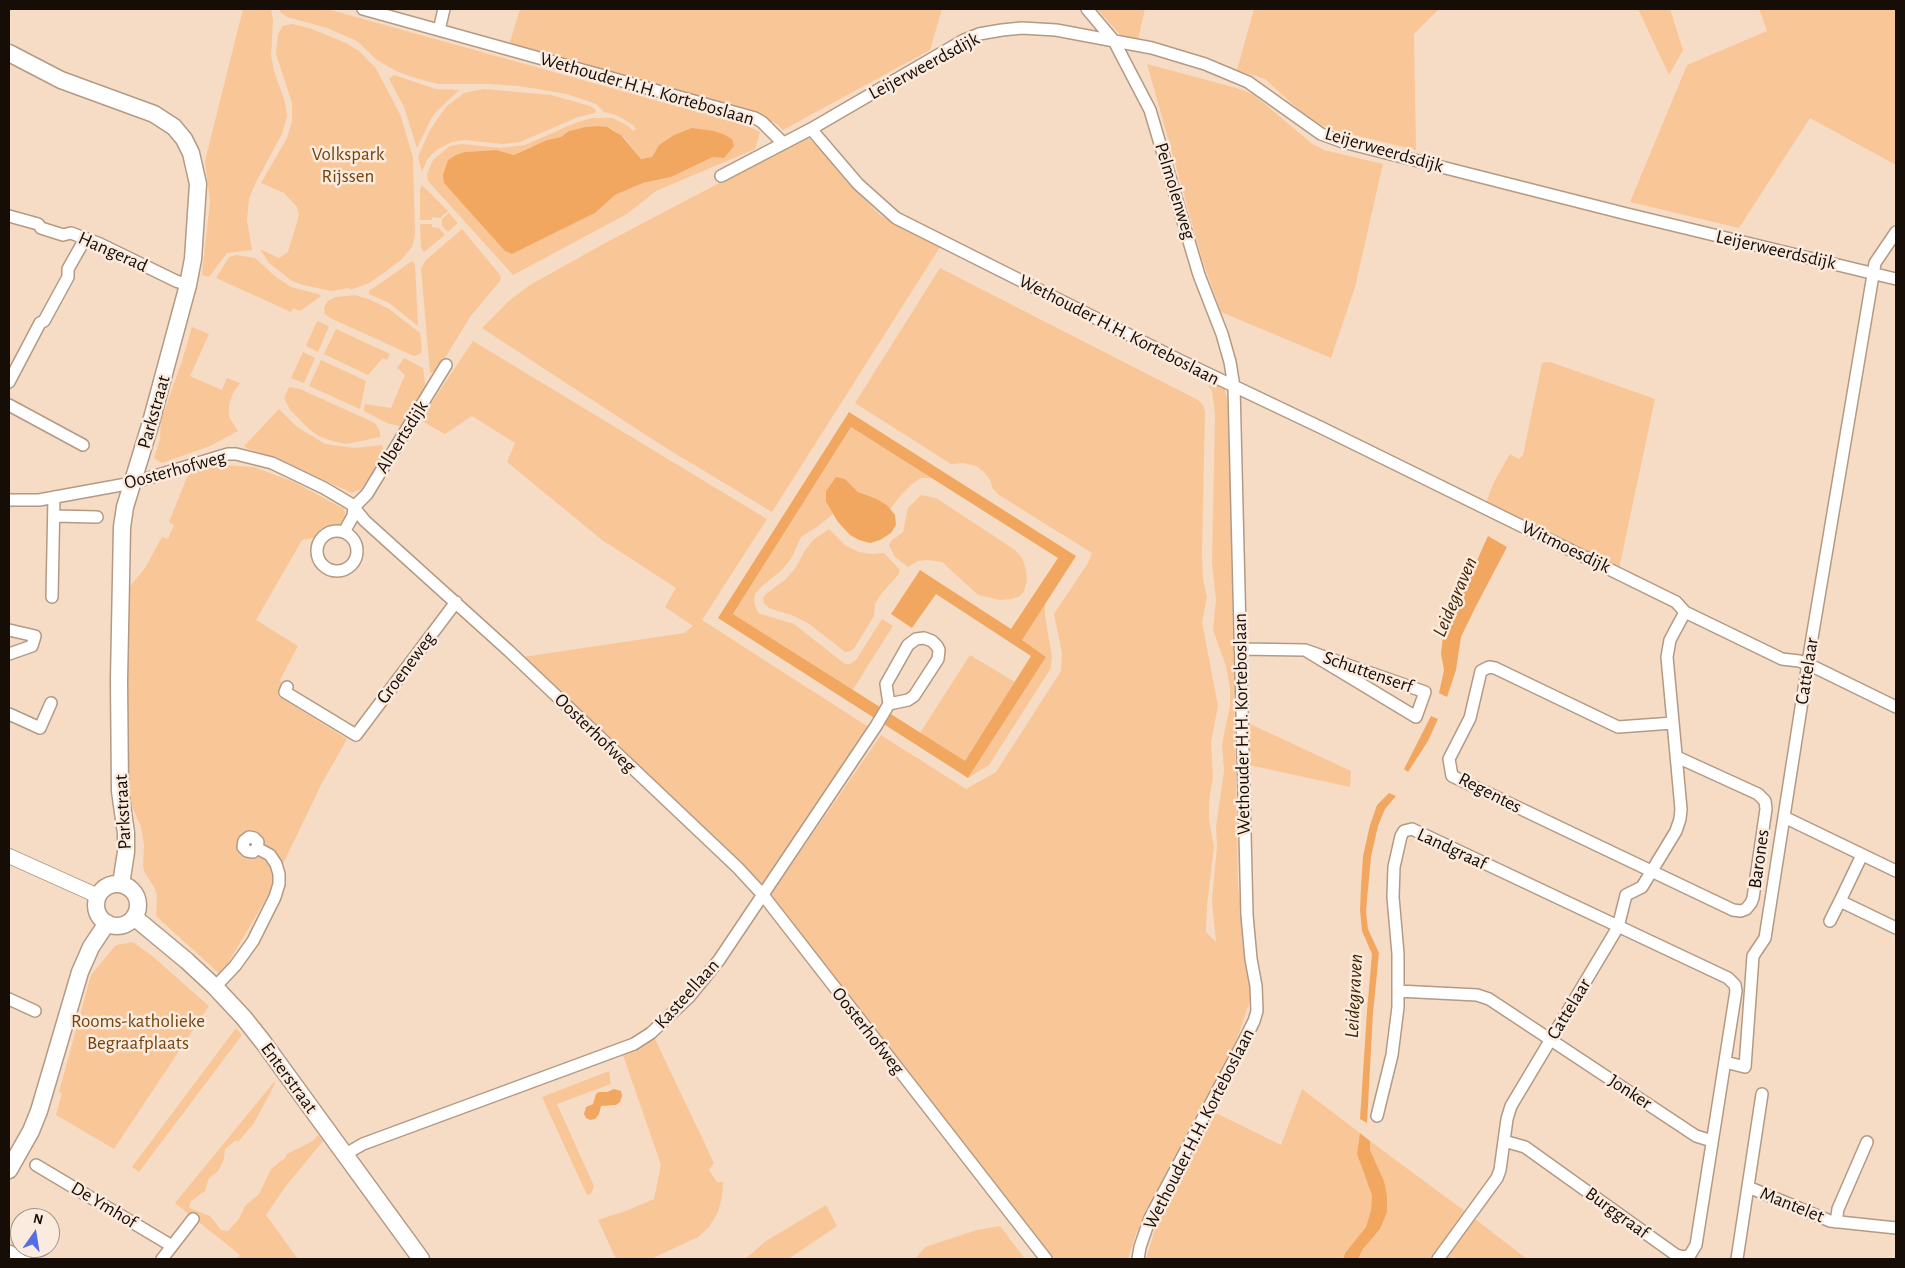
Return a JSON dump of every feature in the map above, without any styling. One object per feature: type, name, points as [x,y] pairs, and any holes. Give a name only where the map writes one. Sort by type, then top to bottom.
[{"type":"main road","name":"Parkstraat","points":[[9,54],[61,80],[154,114],[174,127],[184,139],[191,153],[198,184],[193,259],[188,285],[152,422],[125,507],[122,527],[120,791],[126,843],[121,884]]},
{"type":"main road","points":[[121,884],[128,886],[137,896],[138,910],[129,922],[114,926],[107,924],[101,918],[97,912],[96,903],[98,896],[107,886],[121,884]]},
{"type":"main road","name":"Enterstraat","points":[[134,917],[215,987],[263,1042],[421,1259]]},
{"type":"main road","points":[[9,1170],[31,1131],[39,1112],[80,972],[91,946],[107,924]]},
{"type":"street","name":"Wethouder H.H. Korteboslaan","points":[[363,9],[755,118],[762,122],[783,143]]},
{"type":"street","points":[[439,30],[444,9]]},
{"type":"street","name":"Pelmolenweg","points":[[1087,9],[1114,41],[1150,110],[1199,275],[1222,334],[1230,362],[1234,387]]},
{"type":"street","name":"Leijerweerdsdijk","points":[[811,129],[948,49],[979,34],[1002,30],[1039,28],[1056,30],[1152,48],[1193,60],[1248,82],[1321,134],[1343,142],[1627,214],[1896,279]]},
{"type":"street","name":"Wethouder H.H. Korteboslaan","points":[[811,129],[858,184],[896,218],[1234,387],[1247,915],[1251,959],[1256,986],[1256,1011],[1254,1021],[1245,1039],[1150,1218],[1140,1246],[1138,1259]]},
{"type":"street","points":[[721,176],[811,129]]},
{"type":"street","name":"Hangerad","points":[[9,216],[38,224],[41,228],[63,235],[71,233],[100,244],[188,285]]},
{"type":"street","points":[[1873,273],[1875,263],[1896,232]]},
{"type":"street","points":[[9,382],[68,277],[68,269],[85,239]]},
{"type":"street","name":"Cattelaar","points":[[1725,1062],[1745,1067],[1754,956],[1765,938],[1873,273]]},
{"type":"street","name":"Albertsdijk","points":[[354,507],[367,494],[446,365]]},
{"type":"street","name":"Witmoesdijk","points":[[1234,387],[1322,428],[1667,597],[1676,602],[1685,612],[1782,659],[1808,664],[1896,707]]},
{"type":"street","points":[[9,405],[83,445]]},
{"type":"street","name":"Oosterhofweg","points":[[9,500],[38,500],[132,483],[228,454],[236,454],[252,457],[282,468],[324,488],[354,507],[365,521],[456,602],[731,862],[763,895],[1046,1259]]},
{"type":"street","points":[[52,596],[54,497]]},
{"type":"street","points":[[344,532],[353,516],[354,507]]},
{"type":"street","points":[[54,516],[97,517]]},
{"type":"street","name":"Groeneweg","points":[[287,687],[285,692],[356,735],[456,602]]},
{"type":"street","name":"Cattelaar","points":[[1438,1259],[1497,1178],[1511,1106],[1618,927],[1626,895],[1642,887],[1676,831],[1680,819],[1677,757],[1667,657],[1670,640],[1685,612]]},
{"type":"street","points":[[9,630],[35,636],[32,646],[9,654]]},
{"type":"street","points":[[924,638],[932,641],[939,650],[938,659],[914,696],[908,700],[889,704],[886,684],[908,645],[916,639],[924,638]]},
{"type":"street","name":"Schuttenserf","points":[[1240,649],[1305,650],[1425,692],[1416,717],[1305,650]]},
{"type":"street","name":"Regentes","points":[[1651,871],[1452,776],[1449,759],[1470,718],[1481,671],[1489,667],[1495,668],[1618,727],[1673,724]]},
{"type":"street","points":[[9,714],[40,728],[51,703]]},
{"type":"street","name":"Kasteellaan","points":[[344,1154],[363,1144],[634,1044],[666,1021],[689,997],[719,960],[889,704]]},
{"type":"street","name":"Barones","points":[[1651,871],[1734,910],[1741,911],[1746,909],[1753,898],[1766,809],[1764,801],[1758,794],[1677,757]]},
{"type":"street","points":[[1784,817],[1896,871]]},
{"type":"street","name":"Landgraaf","points":[[1377,1116],[1392,1055],[1398,992],[1398,954],[1393,877],[1401,836],[1407,830],[1418,831],[1618,927]]},
{"type":"street","points":[[215,987],[235,966],[253,941],[275,897],[279,884],[276,864],[270,855],[258,848]]},
{"type":"street","points":[[9,856],[98,896]]},
{"type":"street","points":[[1830,921],[1862,856]]},
{"type":"street","points":[[1840,902],[1896,928]]},
{"type":"street","name":"Burggraaf","points":[[1504,1141],[1525,1147],[1676,1255],[1684,1257],[1690,1255],[1695,1248],[1736,991],[1733,982],[1618,927]]},
{"type":"street","points":[[1398,992],[1484,997],[1493,1001],[1550,1040]]},
{"type":"street","points":[[9,999],[35,1011]]},
{"type":"street","name":"Jonker","points":[[1550,1040],[1696,1136],[1712,1141]]},
{"type":"street","name":"Mantelet","points":[[1737,1259],[1762,1094]]},
{"type":"street","name":"Mantelet","points":[[1836,1222],[1838,1209],[1867,1142]]},
{"type":"street","name":"De Ymhof","points":[[36,1165],[172,1246]]},
{"type":"street","name":"Mantelet","points":[[1748,1187],[1830,1221],[1896,1228]]},
{"type":"street","points":[[162,1259],[193,1219]]},
{"type":"street","points":[[9,1251],[25,1259]]},
{"type":"green space","points":[[243,9],[271,9],[273,20],[271,56],[285,102],[287,116],[282,134],[249,199],[247,220],[252,250],[227,253],[209,277],[202,275],[210,201],[205,161]]},
{"type":"green space","points":[[279,9],[327,9],[748,126],[760,132],[755,149],[656,191],[627,214],[513,275],[428,181],[427,174],[433,160],[450,146],[462,144],[501,148],[525,145],[575,123],[592,118],[613,118],[633,131],[636,129],[633,125],[616,115],[604,112],[596,104],[567,94],[519,86],[438,84],[412,77],[396,71],[377,60],[357,41],[327,28],[287,17]],"holes":[[[598,126],[612,129],[624,137],[641,159],[652,157],[659,145],[674,135],[724,158],[713,157],[671,177],[643,183],[615,195],[595,213],[512,254],[444,183],[465,152],[496,150],[514,155],[547,140],[561,137],[569,131]]]},
{"type":"green space","points":[[520,9],[942,9],[930,50],[783,130],[777,124],[758,115],[509,45]]},
{"type":"green space","points":[[1097,9],[1145,9],[1138,39],[1123,38]]},
{"type":"green space","points":[[1254,9],[1439,9],[1414,34],[1416,150],[1334,130],[1321,125],[1307,117],[1265,79],[1237,70]]},
{"type":"green space","points":[[1638,9],[1670,9],[1683,50],[1669,75]]},
{"type":"green space","points":[[1759,9],[1896,9],[1896,165],[1810,118],[1739,228],[1630,202],[1687,65],[1767,31]]},
{"type":"green space","name":"Volkspark Rijssen","points":[[293,24],[312,29],[346,43],[359,51],[375,67],[400,114],[413,157],[415,234],[412,247],[402,259],[385,272],[369,283],[350,290],[349,288],[332,291],[292,281],[269,263],[260,249],[279,258],[288,252],[299,215],[297,207],[284,193],[261,183],[287,138],[292,121],[292,103],[276,54],[278,34],[283,26]]},
{"type":"green space","points":[[1147,64],[1253,94],[1311,143],[1324,150],[1383,164],[1355,287],[1331,358],[1221,312],[1203,262]]},
{"type":"green space","points":[[394,75],[436,89],[459,90],[431,119],[417,148],[404,107],[389,79]]},
{"type":"green space","points":[[484,89],[551,95],[590,106],[596,110],[595,113],[578,117],[520,142],[503,144],[464,140],[452,142],[432,154],[422,172],[418,157],[429,132],[440,115],[447,106],[464,93]]},
{"type":"green space","points":[[807,137],[880,215],[940,247],[772,512],[658,443],[482,328],[510,300],[530,285],[607,242]]},
{"type":"green space","points":[[422,185],[448,211],[440,218],[432,217],[432,220],[420,220],[420,190]]},
{"type":"green space","points":[[449,213],[457,224],[448,232],[442,226],[442,219]]},
{"type":"green space","points":[[420,224],[432,224],[432,227],[439,228],[445,235],[424,252],[421,248]]},
{"type":"green space","points":[[462,229],[501,276],[500,281],[470,317],[437,371],[430,373],[421,268],[426,260]]},
{"type":"green space","points":[[236,255],[255,258],[276,277],[291,287],[321,296],[300,311],[293,308],[291,312],[216,278],[229,257]]},
{"type":"green space","points":[[412,261],[415,265],[418,326],[389,303],[369,294],[369,291]]},
{"type":"green space","points":[[940,268],[1198,400],[1203,405],[1205,411],[1202,554],[1203,579],[1207,597],[1202,622],[1218,706],[1211,742],[1213,776],[1209,802],[1209,820],[1214,847],[1207,905],[1206,932],[1216,942],[1212,901],[1217,846],[1216,827],[1224,771],[1222,744],[1230,706],[1230,688],[1226,666],[1213,630],[1216,599],[1212,563],[1215,413],[1212,392],[1204,377],[1224,387],[1227,398],[1238,885],[1251,987],[1249,1003],[1237,1039],[1136,1234],[1128,1259],[1050,1259],[872,1036],[771,894],[881,735],[966,789],[996,772],[1061,671],[1062,653],[1054,614],[1088,563],[1092,553],[999,495],[993,489],[990,480],[984,472],[976,466],[963,463],[951,464],[855,403]]},
{"type":"green space","points":[[355,295],[389,309],[420,333],[422,350],[420,354],[414,356],[325,314],[324,307],[328,301],[336,297]]},
{"type":"green space","points":[[317,321],[329,326],[318,352],[306,346]]},
{"type":"green space","points":[[192,327],[209,334],[190,376],[222,390],[227,378],[240,383],[233,393],[229,405],[229,417],[238,431],[210,446],[162,463],[154,458],[160,439],[161,420]]},
{"type":"green space","points":[[336,329],[390,354],[387,360],[383,358],[368,375],[324,354]]},
{"type":"green space","points":[[473,341],[767,519],[702,620],[870,728],[765,887],[523,657],[684,633],[693,626],[665,607],[676,588],[602,540],[507,462],[515,443],[472,416],[445,434],[420,420]]},
{"type":"green space","points":[[303,352],[315,358],[304,383],[291,378]]},
{"type":"green space","points":[[404,358],[423,368],[426,390],[403,427],[387,423],[364,411],[365,404],[391,408],[405,375],[397,368]]},
{"type":"green space","points":[[321,360],[366,381],[360,409],[309,386]]},
{"type":"green space","points":[[1550,362],[1655,399],[1619,569],[1485,505],[1494,482],[1510,454],[1519,459],[1523,455],[1542,363]]},
{"type":"green space","points":[[289,387],[300,389],[375,423],[380,432],[380,437],[346,444],[319,436],[310,430],[290,410],[284,398]]},
{"type":"green space","points":[[279,409],[297,427],[325,444],[355,448],[382,445],[385,455],[361,489],[352,493],[277,458],[244,446]]},
{"type":"green space","points":[[851,427],[932,478],[921,478],[912,484],[890,509],[877,499],[858,492],[845,479],[836,478],[832,482],[826,502],[833,514],[801,537],[792,557],[783,569],[755,594],[754,602],[758,613],[794,624],[845,664],[850,664],[856,660],[882,619],[893,626],[852,691],[733,614]]},
{"type":"green space","points":[[224,465],[254,467],[294,482],[344,509],[347,521],[338,528],[319,537],[302,540],[256,620],[298,646],[280,680],[284,689],[280,697],[347,739],[322,783],[266,899],[221,975],[156,916],[157,895],[143,867],[144,845],[141,827],[128,797],[125,784],[127,590],[145,568],[162,537],[168,539],[174,525],[169,522],[189,472]]},
{"type":"green space","points":[[921,495],[936,498],[1015,550],[1022,558],[1026,569],[1027,581],[1024,591],[1020,596],[999,600],[978,595],[942,562],[918,561],[908,567],[895,557],[889,545],[891,541],[903,532],[908,508]]},
{"type":"green space","points":[[829,529],[846,546],[859,552],[884,553],[900,570],[875,604],[874,616],[855,647],[851,651],[845,652],[808,623],[794,616],[769,608],[764,603],[763,598],[786,579],[813,540]]},
{"type":"green space","points":[[1045,604],[1045,616],[1052,656],[1051,668],[989,765],[968,778],[1046,657],[1021,640]]},
{"type":"green space","points":[[970,655],[1015,682],[965,762],[920,733]]},
{"type":"green space","points":[[1248,723],[1351,771],[1350,787],[1249,765]]},
{"type":"green space","name":"Rooms-katholieke Begraafplaats","points":[[133,942],[151,955],[209,1006],[114,1149],[56,1115],[62,1093],[59,1092],[91,975],[116,945]]},
{"type":"green space","points":[[236,1028],[242,1035],[139,1172],[132,1167]]},
{"type":"green space","points":[[654,1037],[714,1163],[709,1170],[717,1182],[723,1182],[722,1197],[718,1212],[709,1227],[698,1237],[651,1259],[616,1259],[598,1220],[654,1199],[661,1165],[623,1055],[637,1049]]},
{"type":"green space","points":[[609,1071],[611,1084],[557,1104],[594,1186],[591,1194],[587,1195],[542,1097]]},
{"type":"green space","points":[[274,1082],[275,1084],[254,1123],[238,1142],[236,1140],[225,1149],[224,1159],[218,1171],[209,1178],[205,1191],[191,1201],[189,1208],[210,1216],[221,1230],[228,1231],[239,1219],[245,1206],[259,1194],[271,1169],[285,1158],[287,1154],[313,1141],[318,1135],[323,1141],[286,1186],[266,1215],[298,1259],[236,1259],[240,1255],[175,1203]]},
{"type":"green space","points":[[1302,1089],[1360,1133],[1357,1154],[1372,1197],[1371,1210],[1366,1227],[1342,1259],[1146,1259],[1156,1226],[1216,1113],[1281,1145]]},
{"type":"green space","points":[[1370,1141],[1527,1259],[1358,1259],[1363,1249],[1380,1229],[1384,1181],[1370,1150]]},
{"type":"green space","points":[[826,1205],[837,1226],[788,1259],[745,1259],[766,1241]]},
{"type":"green space","points":[[1000,1226],[1025,1259],[915,1259],[925,1247],[977,1230]]},
{"type":"shaded area","points":[[598,126],[607,127],[621,135],[641,159],[652,157],[659,145],[674,135],[692,128],[723,134],[732,139],[734,146],[724,158],[713,157],[671,177],[643,183],[615,195],[595,213],[512,254],[505,251],[444,183],[443,175],[448,160],[456,155],[465,152],[496,150],[514,155],[547,140],[561,137],[569,131]]},
{"type":"shaded area","points":[[849,412],[1076,556],[1022,640],[1046,657],[968,778],[718,618]],"holes":[[[851,427],[1058,558],[1011,629],[920,570],[891,614],[912,628],[936,594],[1031,656],[965,761],[733,614]]]},
{"type":"shaded area","points":[[836,477],[845,479],[858,492],[877,499],[888,506],[895,515],[896,525],[891,533],[880,540],[870,543],[850,535],[838,522],[826,502],[826,491]]},
{"type":"shaded area","points":[[1488,536],[1507,547],[1461,637],[1456,670],[1447,697],[1439,693],[1444,670],[1441,654],[1443,636]]},
{"type":"shaded area","points":[[1431,716],[1438,719],[1428,741],[1408,772],[1404,769]]},
{"type":"shaded area","points":[[1389,793],[1396,796],[1385,809],[1378,826],[1371,857],[1366,911],[1368,929],[1379,953],[1373,1013],[1367,1123],[1360,1119],[1372,954],[1362,931],[1360,910],[1363,856],[1377,805]]},
{"type":"shaded area","points":[[614,1089],[621,1091],[620,1102],[616,1105],[601,1106],[599,1114],[595,1119],[590,1120],[586,1118],[584,1114],[586,1107],[593,1104],[596,1094]]},
{"type":"shaded area","points":[[1360,1133],[1370,1141],[1370,1150],[1384,1181],[1387,1196],[1387,1212],[1380,1229],[1363,1249],[1358,1259],[1343,1259],[1345,1253],[1366,1227],[1371,1210],[1372,1196],[1357,1154]]},
{"type":"water label","name":"Leidegraven","points":[[1455,597]]},
{"type":"water label","name":"Leidegraven","points":[[1354,996]]}]
